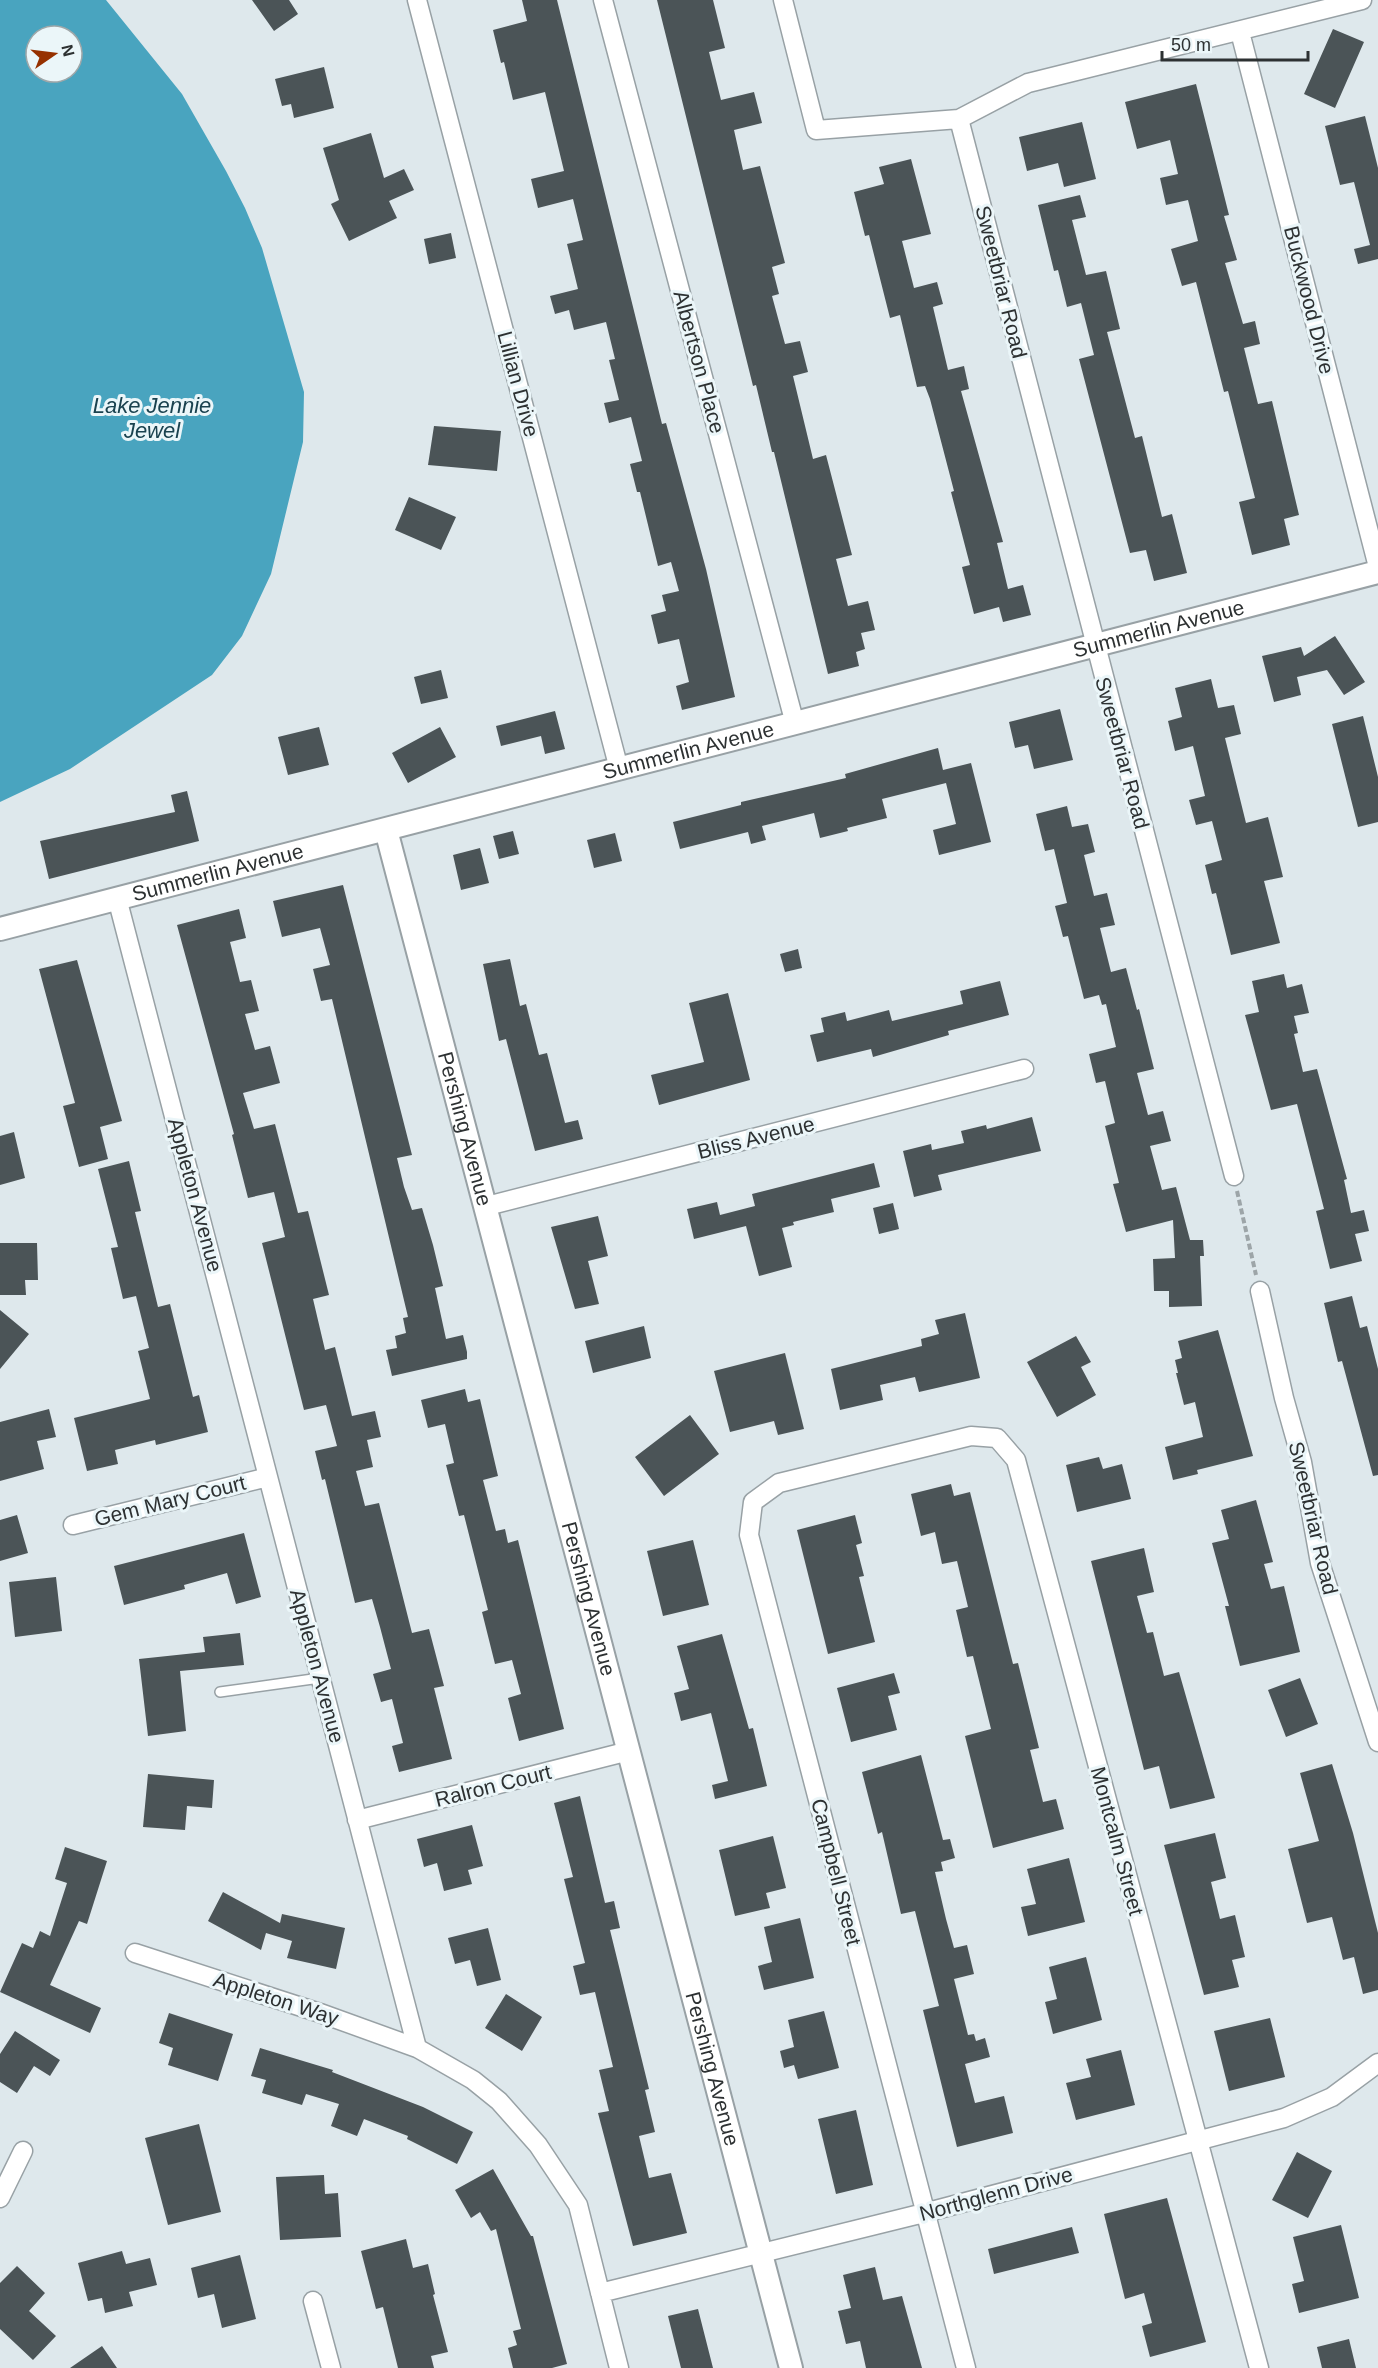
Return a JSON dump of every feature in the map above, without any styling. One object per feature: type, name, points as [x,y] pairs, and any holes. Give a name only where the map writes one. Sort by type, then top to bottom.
[{"type":"street","name":"Lillian Drive","points":[[417,0],[619,769]]},
{"type":"street","name":"Albertson Place","points":[[603,0],[795,724]]},
{"type":"street","points":[[783,0],[816,130],[959,119],[1028,83],[1362,0]]},
{"type":"street","name":"Buckwood Drive","points":[[1240,32],[1378,567]]},
{"type":"street","name":"Sweetbriar Road","points":[[959,119],[1234,1176]]},
{"type":"street","name":"Summerlin Avenue","points":[[0,930],[1378,572]]},
{"type":"street","name":"Pershing Avenue","points":[[386,830],[487,1206],[791,2368]]},
{"type":"street","name":"Appleton Avenue","points":[[117,898],[417,2048]]},
{"type":"street","name":"Bliss Avenue","points":[[487,1206],[1024,1069]]},
{"type":"street","name":"Sweetbriar Road","points":[[1260,1291],[1284,1398],[1302,1462],[1320,1563],[1378,1742]]},
{"type":"street","name":"Montcalm Street","points":[[876,1459],[971,1436],[997,1438],[1016,1460],[1259,2368]]},
{"type":"street","name":"Campbell Street","points":[[876,1459],[778,1483],[753,1502],[748,1535],[966,2368]]},
{"type":"street","name":"Gem Mary Court","points":[[73,1525],[268,1477]]},
{"type":"street","name":"Ralron Court","points":[[357,1820],[629,1751]]},
{"type":"street","name":"Appleton Way","points":[[135,1953],[320,2013],[417,2048]]},
{"type":"street","points":[[417,2048],[473,2080],[499,2101],[538,2145],[578,2205],[619,2368]]},
{"type":"street","name":"Northglenn Drive","points":[[600,2293],[924,2214],[1284,2118],[1332,2097],[1378,2063]]},
{"type":"street","points":[[0,2198],[23,2151]]},
{"type":"street","points":[[313,2301],[331,2368]]},
{"type":"lane","points":[[219,1692],[320,1678]]},
{"type":"path","points":[[1234,1176],[1260,1291]]},
{"type":"water","name":"Lake Jennie Jewel","points":[[0,0],[106,0],[182,94],[226,171],[262,248],[304,392],[303,442],[271,574],[242,636],[212,675],[70,769],[0,802]]},
{"type":"building","points":[[252,0],[289,0],[298,14],[274,31]]},
{"type":"building","points":[[522,0],[557,0],[662,424],[666,423],[706,569],[735,697],[682,710],[676,686],[689,682],[679,639],[658,644],[651,615],[666,611],[662,595],[679,591],[671,562],[658,566],[640,492],[637,492],[630,464],[642,461],[631,417],[609,423],[604,403],[619,400],[609,360],[615,359],[606,322],[574,330],[569,310],[555,314],[550,296],[578,289],[567,244],[583,240],[573,199],[538,208],[531,179],[564,171],[545,92],[513,100],[504,62],[501,63],[493,30],[527,21]]},
{"type":"building","points":[[657,0],[713,0],[725,48],[709,52],[721,100],[754,92],[762,123],[734,130],[743,170],[760,166],[785,263],[772,267],[779,294],[772,296],[785,344],[800,341],[808,372],[793,376],[813,459],[826,455],[852,555],[836,559],[848,606],[868,601],[875,630],[861,633],[865,649],[856,652],[859,666],[828,674],[774,452],[772,452],[756,385],[753,386]]},
{"type":"building","points":[[1333,29],[1364,42],[1335,108],[1304,94]]},
{"type":"building","points":[[324,67],[334,108],[294,118],[291,104],[282,106],[275,79]]},
{"type":"building","points":[[1196,84],[1229,215],[1224,216],[1237,260],[1225,263],[1243,324],[1255,321],[1260,344],[1244,348],[1258,404],[1272,401],[1299,515],[1284,519],[1290,545],[1252,555],[1239,502],[1255,498],[1228,391],[1224,392],[1196,282],[1182,286],[1171,249],[1198,241],[1188,200],[1166,205],[1160,178],[1178,174],[1170,140],[1137,149],[1125,102]]},
{"type":"building","points":[[1365,116],[1378,168],[1378,259],[1358,264],[1354,249],[1370,245],[1354,182],[1340,185],[1325,126]]},
{"type":"building","points":[[1082,122],[1096,179],[1064,187],[1058,163],[1027,171],[1019,137]]},
{"type":"building","points":[[371,133],[384,178],[404,169],[414,190],[389,201],[397,218],[349,241],[331,204],[339,200],[323,148]]},
{"type":"building","points":[[911,159],[931,234],[902,241],[914,288],[937,282],[943,304],[933,307],[948,370],[964,366],[969,389],[961,391],[1003,542],[997,543],[1008,589],[1023,585],[1031,615],[1003,622],[999,607],[974,614],[962,567],[970,565],[930,399],[925,386],[917,387],[900,315],[890,318],[869,235],[865,236],[854,192],[884,184],[879,167]]},
{"type":"building","points":[[1080,195],[1086,217],[1072,220],[1086,275],[1106,271],[1120,329],[1107,332],[1135,438],[1142,436],[1162,517],[1172,514],[1187,573],[1154,581],[1146,550],[1130,553],[1079,359],[1094,355],[1081,303],[1067,307],[1058,270],[1054,271],[1038,205]]},
{"type":"building","points":[[451,233],[456,258],[429,264],[424,239]]},
{"type":"building","points":[[434,426],[501,431],[497,471],[428,465]]},
{"type":"building","points":[[409,497],[456,517],[441,550],[395,530]]},
{"type":"building","points":[[1335,636],[1365,682],[1344,695],[1327,670],[1297,677],[1301,695],[1274,702],[1262,656],[1301,647],[1304,656]]},
{"type":"building","points":[[441,670],[448,698],[421,704],[414,677]]},
{"type":"building","points":[[1211,679],[1218,708],[1234,705],[1241,734],[1225,738],[1246,823],[1268,817],[1283,877],[1264,881],[1280,943],[1231,955],[1216,893],[1212,894],[1205,865],[1222,860],[1212,821],[1196,825],[1189,800],[1205,796],[1193,746],[1175,751],[1168,721],[1182,717],[1175,688]]},
{"type":"building","points":[[1060,709],[1073,760],[1034,769],[1028,745],[1015,748],[1009,722]]},
{"type":"building","points":[[555,711],[565,749],[545,754],[541,736],[501,746],[496,726]]},
{"type":"building","points":[[1363,716],[1378,777],[1378,822],[1358,827],[1332,724]]},
{"type":"building","points":[[319,727],[329,765],[288,775],[278,737]]},
{"type":"building","points":[[440,727],[456,757],[408,783],[392,753]]},
{"type":"building","points":[[938,748],[943,770],[971,763],[991,842],[939,855],[933,830],[956,824],[946,783],[882,799],[887,818],[847,828],[848,831],[820,838],[814,813],[762,826],[766,840],[751,844],[748,832],[680,849],[673,822],[741,805],[741,802],[846,778],[845,774]]},
{"type":"building","points":[[187,791],[199,841],[49,879],[40,841],[175,812],[171,795]]},
{"type":"building","points":[[1067,806],[1072,827],[1088,824],[1095,852],[1084,855],[1094,896],[1107,893],[1115,925],[1100,928],[1111,972],[1126,968],[1154,1069],[1137,1073],[1148,1115],[1163,1111],[1171,1141],[1150,1146],[1162,1190],[1176,1187],[1190,1240],[1203,1240],[1204,1256],[1200,1256],[1202,1306],[1169,1307],[1169,1291],[1154,1291],[1153,1259],[1175,1258],[1173,1220],[1126,1232],[1113,1184],[1119,1183],[1105,1126],[1115,1123],[1105,1081],[1096,1083],[1089,1054],[1116,1047],[1106,1004],[1102,1005],[1099,995],[1084,999],[1068,936],[1063,937],[1055,906],[1067,903],[1054,849],[1045,851],[1036,814]]},
{"type":"building","points":[[513,831],[519,854],[499,859],[493,836]]},
{"type":"building","points":[[615,833],[622,861],[594,868],[587,840]]},
{"type":"building","points":[[480,848],[489,883],[461,890],[453,855]]},
{"type":"building","points":[[343,885],[412,1155],[397,1158],[404,1187],[412,1210],[422,1208],[433,1245],[443,1286],[435,1288],[446,1339],[463,1335],[467,1352],[467,1359],[392,1376],[386,1350],[397,1348],[395,1336],[406,1333],[403,1318],[408,1317],[332,999],[321,1001],[313,969],[330,965],[320,928],[282,937],[273,901]]},
{"type":"building","points":[[239,909],[246,938],[230,942],[240,982],[251,980],[259,1011],[245,1014],[255,1050],[270,1046],[280,1083],[243,1093],[254,1129],[275,1124],[298,1213],[308,1211],[329,1295],[313,1299],[325,1350],[335,1347],[352,1416],[375,1411],[381,1437],[367,1440],[373,1467],[356,1471],[365,1506],[379,1503],[412,1633],[429,1629],[444,1686],[434,1688],[452,1759],[399,1772],[392,1746],[403,1743],[392,1699],[381,1702],[373,1674],[391,1669],[372,1599],[355,1603],[325,1479],[322,1480],[315,1451],[337,1446],[326,1405],[304,1410],[262,1243],[285,1237],[274,1192],[248,1198],[232,1135],[234,1134],[177,925]]},
{"type":"building","points":[[798,949],[802,968],[785,972],[780,954]]},
{"type":"building","points":[[510,959],[520,1006],[526,1004],[539,1055],[547,1053],[565,1123],[578,1120],[583,1139],[535,1151],[506,1039],[499,1041],[483,964]]},
{"type":"building","points":[[77,960],[122,1121],[100,1127],[108,1159],[79,1167],[63,1106],[75,1103],[39,969]]},
{"type":"building","points":[[1284,974],[1287,988],[1302,984],[1309,1013],[1294,1016],[1298,1033],[1294,1034],[1303,1072],[1317,1069],[1347,1179],[1344,1180],[1351,1213],[1364,1210],[1369,1231],[1355,1234],[1362,1261],[1330,1269],[1316,1211],[1324,1209],[1297,1104],[1271,1110],[1245,1015],[1259,1012],[1252,981]]},
{"type":"building","points":[[1000,981],[1009,1015],[948,1031],[949,1035],[873,1057],[871,1049],[817,1062],[810,1035],[824,1032],[821,1018],[845,1012],[847,1021],[889,1010],[892,1021],[963,1004],[960,991]]},
{"type":"building","points":[[728,993],[750,1080],[659,1105],[651,1075],[704,1062],[689,1003]]},
{"type":"building","points":[[1032,1117],[1041,1151],[938,1175],[942,1190],[914,1197],[903,1151],[931,1144],[932,1150],[964,1143],[961,1131],[986,1125],[987,1129]]},
{"type":"building","points":[[14,1132],[25,1178],[0,1185],[0,1136]]},
{"type":"building","points":[[129,1161],[141,1211],[135,1212],[158,1307],[170,1304],[193,1397],[199,1395],[208,1432],[156,1445],[155,1440],[115,1450],[118,1464],[87,1471],[74,1418],[150,1399],[138,1351],[149,1348],[136,1296],[123,1299],[111,1248],[118,1247],[98,1169]]},
{"type":"building","points":[[874,1163],[880,1187],[831,1199],[834,1212],[793,1222],[794,1225],[782,1228],[792,1267],[759,1276],[746,1226],[694,1239],[687,1209],[717,1202],[720,1215],[755,1206],[752,1194]]},
{"type":"building","points":[[893,1203],[899,1229],[879,1234],[873,1208]]},
{"type":"building","points":[[598,1216],[608,1256],[588,1261],[599,1304],[575,1309],[551,1227]]},
{"type":"building","points":[[0,1243],[37,1243],[38,1280],[25,1280],[26,1295],[0,1295]]},
{"type":"building","points":[[1352,1296],[1360,1328],[1367,1326],[1378,1369],[1378,1475],[1373,1476],[1342,1361],[1338,1362],[1324,1303]]},
{"type":"building","points":[[0,1310],[29,1334],[0,1369]]},
{"type":"building","points":[[965,1313],[980,1378],[919,1392],[915,1377],[880,1385],[883,1400],[840,1410],[831,1369],[922,1346],[921,1339],[939,1334],[935,1320]]},
{"type":"building","points":[[644,1326],[651,1358],[593,1373],[585,1341]]},
{"type":"building","points":[[1218,1330],[1253,1456],[1197,1470],[1198,1474],[1173,1480],[1165,1447],[1203,1437],[1195,1402],[1184,1405],[1176,1373],[1178,1373],[1175,1360],[1182,1358],[1178,1341]]},
{"type":"building","points":[[1076,1336],[1091,1362],[1081,1367],[1096,1395],[1057,1417],[1027,1362]]},
{"type":"building","points":[[785,1353],[804,1429],[778,1435],[774,1421],[730,1432],[714,1371]]},
{"type":"building","points":[[465,1389],[468,1402],[480,1399],[498,1476],[483,1480],[496,1531],[505,1529],[508,1543],[518,1540],[564,1729],[519,1741],[508,1698],[521,1694],[512,1660],[495,1664],[482,1612],[488,1610],[464,1515],[459,1516],[446,1465],[454,1463],[445,1424],[428,1428],[421,1400]]},
{"type":"building","points":[[49,1409],[56,1437],[37,1441],[44,1469],[0,1481],[0,1422]]},
{"type":"building","points":[[690,1415],[719,1454],[664,1496],[635,1457]]},
{"type":"building","points":[[1099,1457],[1103,1469],[1122,1464],[1131,1499],[1077,1512],[1066,1465]]},
{"type":"building","points":[[951,1484],[954,1496],[970,1492],[1013,1664],[1018,1663],[1039,1748],[1030,1750],[1043,1802],[1056,1799],[1064,1829],[993,1848],[965,1736],[991,1729],[973,1656],[967,1657],[956,1610],[968,1607],[957,1561],[942,1564],[935,1532],[921,1536],[911,1494]]},
{"type":"building","points":[[1256,1500],[1273,1562],[1264,1564],[1271,1589],[1284,1586],[1300,1652],[1240,1666],[1225,1606],[1229,1606],[1212,1543],[1229,1539],[1221,1510]]},
{"type":"building","points":[[17,1515],[28,1553],[0,1561],[0,1520]]},
{"type":"building","points":[[855,1515],[862,1543],[856,1545],[864,1576],[859,1577],[875,1642],[828,1654],[797,1530]]},
{"type":"building","points":[[244,1533],[261,1597],[236,1604],[227,1573],[184,1585],[185,1589],[124,1605],[114,1566]]},
{"type":"building","points":[[693,1540],[709,1605],[663,1616],[647,1551]]},
{"type":"building","points":[[1144,1548],[1154,1592],[1137,1596],[1147,1633],[1153,1632],[1164,1676],[1179,1672],[1215,1798],[1170,1809],[1159,1766],[1144,1770],[1091,1561]]},
{"type":"building","points":[[56,1577],[62,1631],[15,1637],[9,1582]]},
{"type":"building","points":[[240,1633],[244,1665],[180,1671],[186,1731],[148,1736],[139,1659],[205,1652],[203,1637]]},
{"type":"building","points":[[722,1634],[749,1729],[753,1728],[767,1786],[715,1799],[712,1785],[728,1781],[711,1713],[681,1721],[674,1693],[689,1689],[677,1646]]},
{"type":"building","points":[[894,1673],[900,1693],[888,1696],[897,1730],[851,1742],[837,1688]]},
{"type":"building","points":[[1300,1678],[1318,1724],[1286,1737],[1268,1690]]},
{"type":"building","points":[[921,1755],[943,1840],[950,1839],[955,1858],[941,1862],[943,1871],[935,1872],[946,1919],[954,1948],[967,1945],[974,1974],[954,1979],[968,2035],[974,2034],[976,2041],[985,2038],[990,2057],[965,2064],[975,2103],[1004,2096],[1013,2133],[957,2147],[923,2010],[939,2006],[915,1911],[901,1914],[882,1832],[878,1834],[862,1772]]},
{"type":"building","points":[[1332,1764],[1353,1833],[1378,1933],[1378,1990],[1363,1994],[1354,1957],[1343,1960],[1332,1917],[1307,1923],[1288,1849],[1319,1841],[1300,1773]]},
{"type":"building","points":[[148,1774],[214,1780],[212,1808],[187,1806],[185,1830],[143,1827]]},
{"type":"building","points":[[580,1796],[605,1903],[614,1901],[620,1928],[610,1930],[649,2089],[645,2090],[655,2132],[639,2136],[649,2178],[671,2173],[687,2233],[633,2246],[598,2113],[609,2111],[599,2070],[613,2067],[595,1992],[580,1995],[573,1966],[585,1963],[564,1879],[573,1877],[554,1803]]},
{"type":"building","points":[[472,1825],[483,1866],[468,1870],[472,1884],[444,1891],[437,1863],[424,1867],[417,1839]]},
{"type":"building","points":[[1215,1833],[1226,1878],[1211,1882],[1220,1919],[1235,1915],[1245,1957],[1232,1960],[1239,1987],[1204,1995],[1164,1845]]},
{"type":"building","points":[[773,1836],[786,1888],[766,1893],[770,1908],[735,1916],[719,1850]]},
{"type":"building","points":[[65,1847],[107,1861],[87,1924],[79,1921],[50,1985],[101,2008],[90,2033],[0,1992],[22,1943],[33,1948],[40,1931],[50,1936],[67,1883],[55,1879]]},
{"type":"building","points":[[1069,1858],[1085,1922],[1028,1936],[1021,1907],[1036,1904],[1027,1869]]},
{"type":"building","points":[[223,1892],[280,1923],[282,1914],[345,1928],[336,1969],[287,1958],[292,1941],[266,1933],[261,1950],[208,1921]]},
{"type":"building","points":[[800,1918],[814,1978],[764,1990],[758,1966],[772,1962],[764,1927]]},
{"type":"building","points":[[488,1928],[501,1980],[477,1986],[470,1960],[455,1964],[448,1938]]},
{"type":"building","points":[[1086,1957],[1102,2020],[1053,2034],[1045,2002],[1057,1999],[1049,1967]]},
{"type":"building","points":[[506,1994],[542,2017],[522,2051],[485,2028]]},
{"type":"building","points":[[824,2011],[839,2068],[798,2079],[794,2065],[784,2068],[780,2051],[794,2047],[788,2020]]},
{"type":"building","points":[[169,2013],[233,2034],[218,2081],[168,2065],[173,2048],[159,2043]]},
{"type":"building","points":[[1270,2018],[1285,2077],[1229,2091],[1214,2031]]},
{"type":"building","points":[[15,2031],[60,2060],[50,2076],[34,2066],[17,2093],[0,2082],[0,2054]]},
{"type":"building","points":[[260,2048],[333,2070],[332,2072],[423,2107],[473,2132],[457,2164],[407,2139],[408,2136],[364,2119],[357,2136],[331,2126],[339,2104],[306,2094],[302,2105],[262,2093],[266,2080],[251,2076]]},
{"type":"building","points":[[1121,2050],[1135,2105],[1076,2120],[1066,2083],[1091,2077],[1086,2059]]},
{"type":"building","points":[[856,2110],[873,2185],[836,2194],[818,2119]]},
{"type":"building","points":[[199,2124],[221,2212],[168,2225],[145,2138]]},
{"type":"building","points":[[1297,2152],[1332,2171],[1308,2218],[1272,2200]]},
{"type":"building","points":[[493,2169],[533,2236],[567,2364],[552,2368],[513,2368],[508,2348],[517,2345],[513,2331],[521,2329],[496,2229],[491,2231],[480,2212],[471,2218],[455,2190]]},
{"type":"building","points":[[324,2175],[325,2194],[338,2193],[341,2237],[280,2240],[276,2177]]},
{"type":"building","points":[[1167,2198],[1206,2342],[1150,2357],[1142,2326],[1152,2323],[1144,2293],[1125,2299],[1104,2214]]},
{"type":"building","points":[[1341,2225],[1359,2298],[1299,2313],[1292,2284],[1304,2281],[1293,2237]]},
{"type":"building","points":[[1072,2227],[1079,2253],[994,2274],[988,2249]]},
{"type":"building","points":[[406,2239],[413,2268],[428,2264],[435,2294],[433,2295],[448,2352],[431,2356],[434,2368],[398,2368],[383,2307],[376,2309],[361,2251]]},
{"type":"building","points":[[122,2251],[126,2264],[150,2258],[157,2285],[129,2292],[133,2306],[105,2313],[102,2298],[88,2301],[78,2263]]},
{"type":"building","points":[[240,2255],[256,2319],[222,2328],[214,2294],[198,2298],[191,2268]]},
{"type":"building","points":[[17,2266],[45,2293],[29,2311],[56,2336],[33,2360],[0,2329],[0,2283]]},
{"type":"building","points":[[875,2267],[883,2300],[902,2296],[922,2368],[866,2368],[860,2341],[846,2344],[838,2311],[851,2308],[843,2275]]},
{"type":"building","points":[[698,2309],[713,2368],[681,2368],[668,2316]]},
{"type":"building","points":[[1349,2339],[1356,2368],[1322,2368],[1317,2347]]},
{"type":"building","points":[[102,2346],[117,2368],[70,2368]]}]
